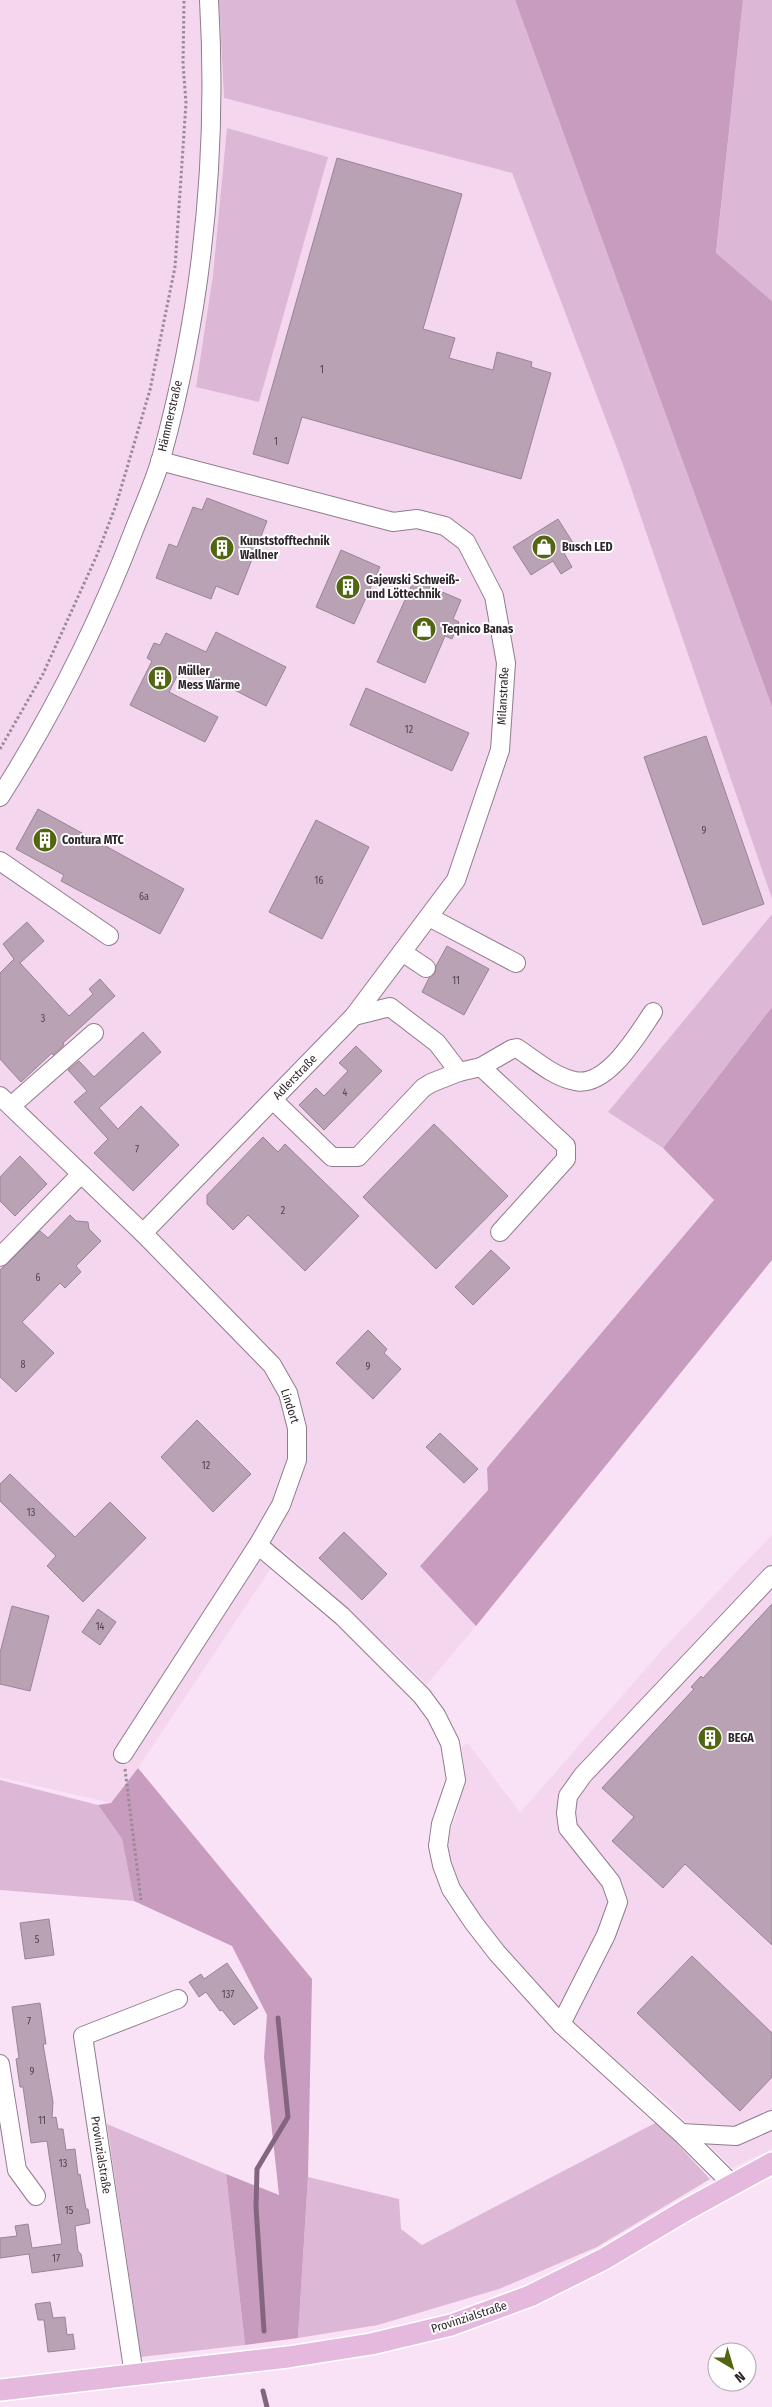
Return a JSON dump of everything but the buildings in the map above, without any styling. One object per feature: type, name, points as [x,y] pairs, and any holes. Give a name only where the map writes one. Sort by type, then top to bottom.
[{"type":"main road","name":"Provinzialstraße","points":[[0,2390],[288,2358],[371,2344],[451,2325],[546,2288],[604,2259],[732,2184],[772,2163]]},
{"type":"street","name":"Hämmerstraße","points":[[0,797],[53,710],[83,651],[123,558],[160,460],[199,280],[213,112],[209,0]]},
{"type":"street","name":"Milanstraße","points":[[160,460],[393,522],[417,519],[445,526],[466,542],[494,596],[506,663],[500,750],[456,880],[354,1016]]},
{"type":"street","points":[[0,861],[109,936]]},
{"type":"street","points":[[429,917],[516,963]]},
{"type":"street","points":[[402,952],[426,968]]},
{"type":"street","points":[[354,1016],[390,1007],[437,1043],[459,1072]]},
{"type":"street","points":[[273,1100],[332,1157],[358,1157],[423,1088],[432,1083],[459,1072],[481,1067],[517,1048],[560,1076],[576,1082],[588,1080],[606,1071],[619,1060],[653,1012]]},
{"type":"street","name":"Adlerstraße","points":[[143,1234],[354,1016]]},
{"type":"street","points":[[5,1101],[94,1033]]},
{"type":"street","points":[[481,1067],[566,1146],[566,1159],[500,1232]]},
{"type":"street","name":"Lindort","points":[[5,1101],[143,1234],[272,1365],[288,1393],[298,1428],[297,1460],[281,1505],[258,1545],[123,1754]]},
{"type":"street","points":[[0,1257],[81,1174]]},
{"type":"street","points":[[258,1545],[342,1616],[422,1696],[436,1715],[450,1743],[456,1780],[441,1824],[438,1846],[442,1865],[451,1889],[498,1953],[561,2024],[681,2133],[732,2184]]},
{"type":"street","points":[[561,2024],[606,1935],[618,1902],[611,1882],[568,1828],[566,1813],[568,1796],[583,1774],[772,1575]]},
{"type":"street","name":"Provinzialstraße","points":[[134,2375],[83,2036],[178,1999]]},
{"type":"street","points":[[0,2064],[17,2170],[36,2196]]},
{"type":"street","points":[[681,2133],[736,2136],[772,2120]]},
{"type":"path","points":[[0,749],[43,674],[97,555],[116,505],[150,390],[175,267],[186,103],[183,64],[184,0]]},
{"type":"path","points":[[123,1754],[141,1900]]},
{"type":"shaded area","points":[[0,0],[219,0],[224,98],[512,173],[622,462],[772,899],[772,914],[608,1112],[663,1148],[714,1200],[487,1468],[488,1490],[420,1565],[476,1626],[426,1685],[412,1669],[283,1550],[138,1768],[111,1803],[0,1777]]},
{"type":"shaded area","points":[[219,0],[515,0],[772,707],[772,899],[622,462],[512,173],[224,98]]},
{"type":"shaded area","points":[[515,0],[743,0],[716,253],[772,301],[772,707]]},
{"type":"shaded area","points":[[743,0],[772,0],[772,301],[716,254]]},
{"type":"shaded area","points":[[227,128],[328,157],[259,402],[196,387],[213,275]]},
{"type":"shaded area","points":[[772,914],[772,1007],[663,1148],[608,1112]]},
{"type":"shaded area","points":[[772,1007],[772,1260],[476,1626],[420,1566],[488,1490],[487,1468],[714,1200],[663,1148]]},
{"type":"shaded area","points":[[772,1535],[772,2149],[732,2168],[667,2103],[570,2022],[499,1944],[459,1889],[447,1851],[450,1831],[459,1808],[465,1771],[462,1747],[468,1743],[520,1813],[663,1649]]},
{"type":"shaded area","points":[[138,1768],[312,1979],[308,2177],[298,2338],[245,2345],[226,2174],[279,2195],[264,2057],[267,2015],[232,1946],[134,1901],[122,1839],[98,1805],[111,1803]]},
{"type":"shaded area","points":[[0,1780],[98,1805],[122,1839],[134,1901],[0,1890]]},
{"type":"shaded area","points":[[657,2122],[710,2179],[597,2247],[499,2289],[378,2325],[298,2338],[308,2177],[399,2199],[401,2229],[422,2245]]},
{"type":"shaded area","points":[[107,2124],[226,2174],[245,2345],[141,2357]]},
{"type":"waterway","points":[[264,2331],[256,2207],[257,2169],[288,2117],[278,2018]]},
{"type":"waterway","points":[[263,2391],[267,2407]]},
{"type":"place","name":"Busch LED","points":[[544,547]]},
{"type":"place","name":"Kunststofftechnik Wallner","points":[[222,548]]},
{"type":"place","name":"Gajewski Schweiß- und Löttechnik","points":[[348,587]]},
{"type":"place","name":"Teqnico Banas","points":[[424,629]]},
{"type":"place","name":"Müller Mess Wärme","points":[[160,678]]},
{"type":"place","name":"Contura MTC","points":[[45,840]]},
{"type":"place","name":"BEGA","points":[[710,1738]]}]
